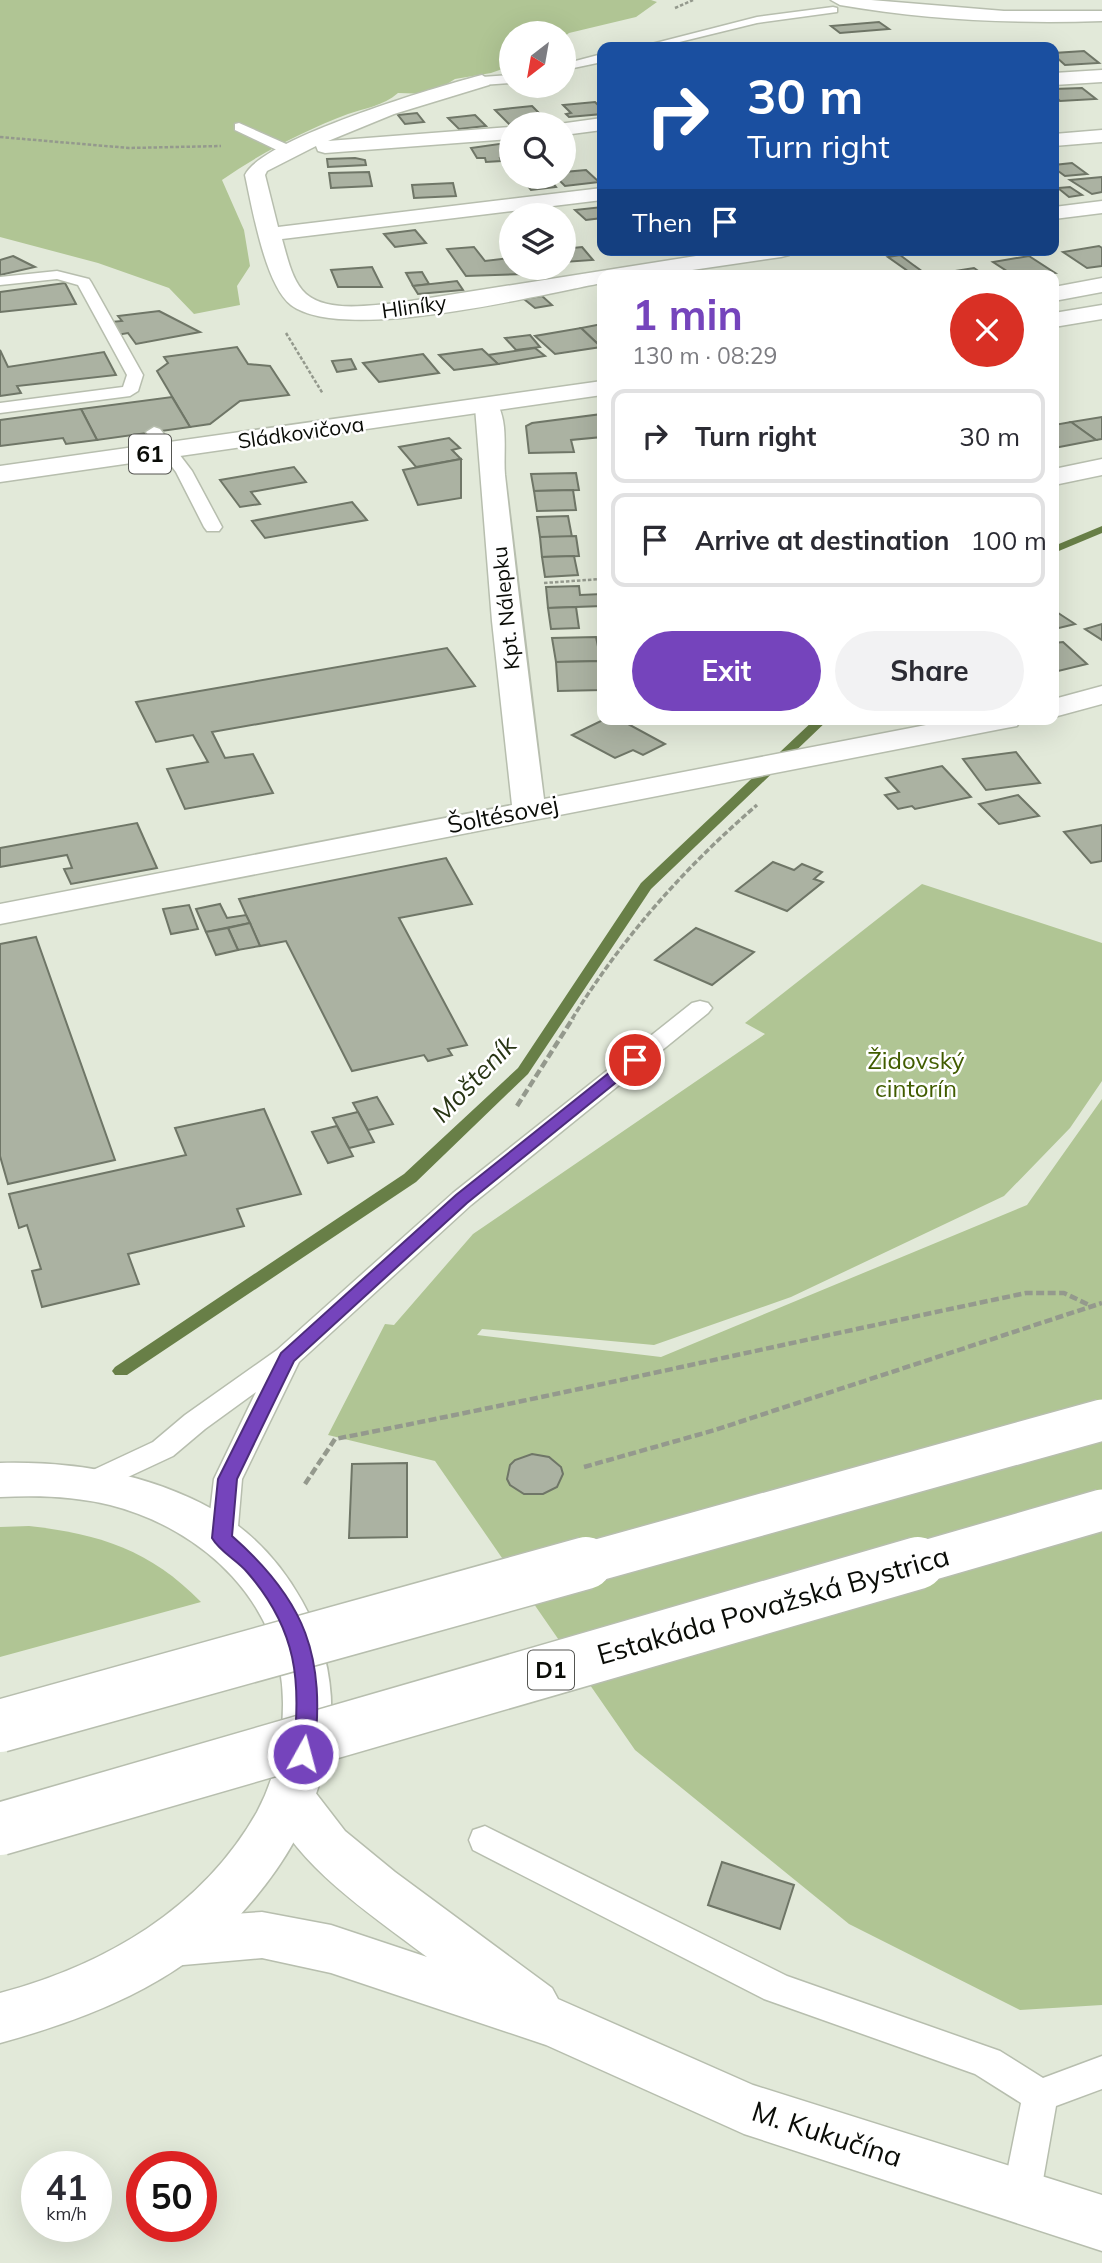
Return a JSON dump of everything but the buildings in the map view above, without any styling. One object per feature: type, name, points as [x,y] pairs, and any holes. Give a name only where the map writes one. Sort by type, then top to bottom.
[{"type":"main road","points":[[1002,16],[1058,0]]},
{"type":"main road","points":[[836,5],[1002,16],[1102,16]]},
{"type":"main road","points":[[1059,79],[1102,76]]},
{"type":"main road","name":"Hliníky","points":[[482,81],[387,110],[264,162],[255,175],[285,282],[300,301],[333,312],[353,314],[408,310],[597,277]]},
{"type":"main road","points":[[576,127],[597,125]]},
{"type":"main road","name":"Hliníky","points":[[288,150],[499,134]]},
{"type":"main road","points":[[1059,140],[1102,136]]},
{"type":"main road","points":[[270,234],[597,195]]},
{"type":"main road","points":[[1059,212],[1102,206]]},
{"type":"main road","points":[[645,270],[740,256]]},
{"type":"main road","points":[[1059,293],[1102,285]]},
{"type":"main road","points":[[1059,319],[1102,312]]},
{"type":"main road","name":"Sládkovičova","points":[[0,474],[162,441],[487,407],[597,387]]},
{"type":"main road","name":"Kpt. Nálepku","points":[[487,407],[506,621],[529,810]]},
{"type":"main road","points":[[1059,476],[1102,467]]},
{"type":"main road","points":[[1059,707],[1102,695]]},
{"type":"main road","name":"Šoltésovej","points":[[0,914],[974,725]]},
{"type":"main road","points":[[0,1726],[1102,1420]]},
{"type":"main road","points":[[0,1480],[47,1479],[125,1492],[160,1504],[222,1538],[253,1565],[277,1597],[295,1632],[306,1671],[307,1722],[303,1754],[290,1798],[271,1837],[244,1874],[210,1910],[172,1942],[127,1970],[78,1994],[0,2018]]},
{"type":"main road","name":"Estakáda Považská Bystrica","points":[[0,1829],[1102,1510]]},
{"type":"main road","name":"M. Kukučína","points":[[290,1798],[327,1847],[366,1880],[560,2025]]},
{"type":"main road","name":"M. Kukučína","points":[[172,1942],[262,1935],[331,1950],[560,2025],[744,2108],[1102,2223]]},
{"type":"lane","points":[[667,42],[757,20],[836,5]]},
{"type":"lane","points":[[576,64],[597,59]]},
{"type":"lane","points":[[482,81],[499,80]]},
{"type":"lane","points":[[239,127],[288,150]]},
{"type":"lane","points":[[0,281],[57,275],[84,282],[135,374],[130,397],[0,408]]},
{"type":"lane","points":[[162,441],[184,471],[213,527]]},
{"type":"lane","points":[[88,1484],[163,1449],[195,1422],[287,1357],[462,1199],[700,1008]]},
{"type":"lane","points":[[222,1538],[228,1479],[287,1357]]},
{"type":"lane","points":[[485,1840],[776,1988],[987,2062],[1040,2096]]},
{"type":"lane","points":[[1040,2096],[1102,2072]]},
{"type":"lane","points":[[1021,2197],[1040,2096]]},
{"type":"path","points":[[0,137],[129,148],[239,145],[288,150]]},
{"type":"path","points":[[292,343],[326,399]]},
{"type":"path","points":[[538,584],[597,579]]},
{"type":"path","points":[[511,1114],[549,1060],[595,984],[668,889],[760,803]]},
{"type":"path","points":[[306,1484],[335,1439],[531,1401],[673,1367],[1026,1293],[1063,1293],[1089,1305]]},
{"type":"path","points":[[584,1467],[715,1430],[1089,1305],[1102,1303]]},
{"type":"green space","points":[[0,0],[657,2],[636,17],[576,31],[576,21],[499,21],[499,70],[455,79],[431,94],[398,93],[380,104],[299,135],[222,180],[244,230],[250,266],[237,286],[240,305],[194,314],[169,288],[98,263],[0,237]]},
{"type":"green space","name":"Židovský cintorín","points":[[922,884],[1102,943],[1102,1081],[1070,1128],[1004,1196],[791,1297],[654,1345],[482,1329],[477,1335],[661,1357],[1027,1205],[1102,1099],[1102,2005],[1020,2010],[849,1924],[635,1750],[435,1461],[328,1435],[385,1324],[394,1325],[473,1234],[765,1034],[745,1023]]},
{"type":"green space","points":[[29,1526],[79,1534],[143,1557],[163,1569],[201,1602],[0,1657],[0,1527]]},
{"type":"waterway","name":"Mošteník","points":[[1059,548],[1102,529]]},
{"type":"waterway","name":"Mošteník","points":[[121,1371],[410,1178],[523,1071],[646,886],[817,725]]},
{"type":"route","points":[[303,1754],[309,1712],[306,1671],[295,1632],[277,1597],[253,1565],[222,1538],[228,1479],[287,1357],[462,1199],[635,1060]]}]
